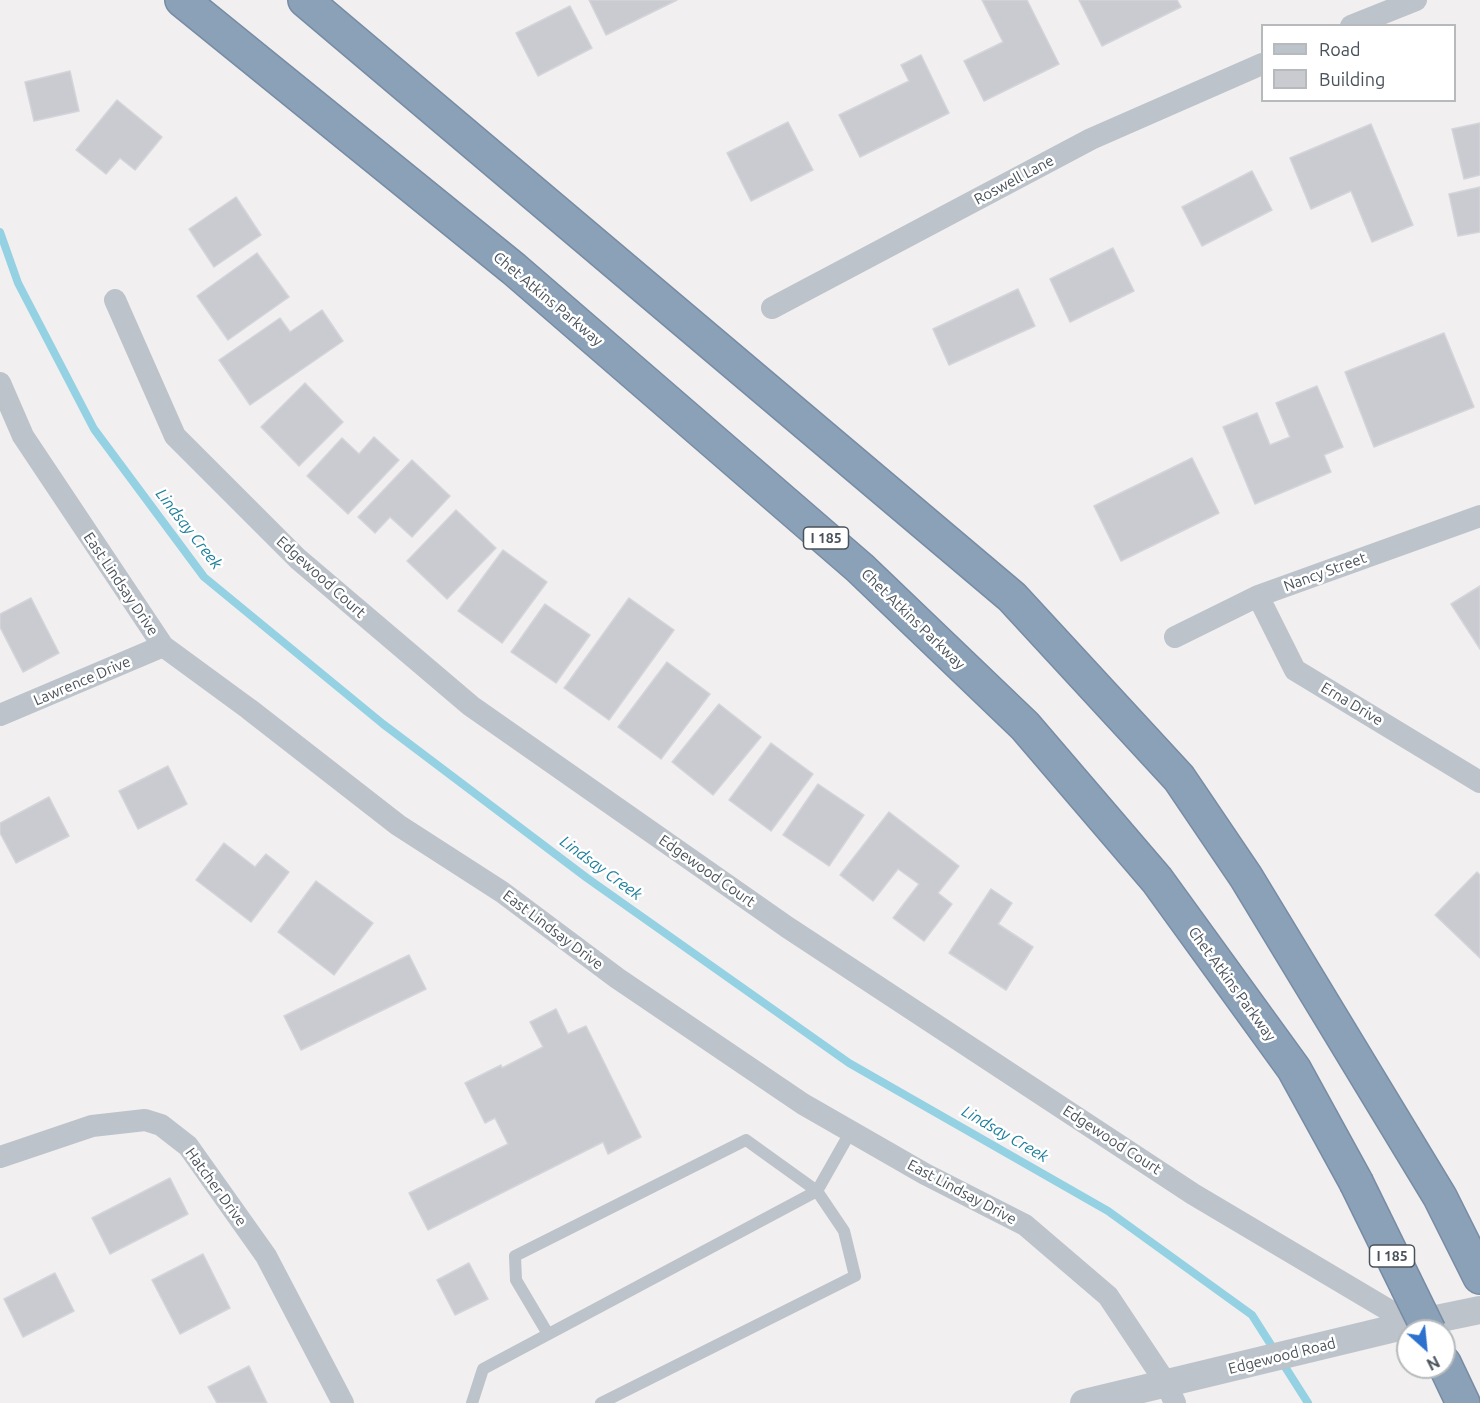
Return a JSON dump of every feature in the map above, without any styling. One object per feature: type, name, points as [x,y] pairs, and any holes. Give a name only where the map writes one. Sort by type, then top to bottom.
[{"type":"highway","name":"Chet Atkins Parkway","points":[[182,0],[540,292],[860,568],[1025,726],[1157,880],[1294,1069],[1356,1182],[1416,1319]]},
{"type":"highway","points":[[305,0],[1012,597],[1179,778],[1246,877],[1440,1197],[1480,1277]]},
{"type":"highway","points":[[1452,1379],[1463,1403]]},
{"type":"street","points":[[1356,24],[1416,0]]},
{"type":"street","name":"Roswell Lane","points":[[772,308],[1091,139],[1261,65]]},
{"type":"street","name":"Edgewood Court","points":[[115,300],[175,436],[298,559],[471,706],[787,927],[1193,1194],[1406,1319]]},
{"type":"street","name":"East Lindsay Drive","points":[[0,383],[23,436],[163,646],[249,709],[398,825],[502,891],[646,998],[803,1104],[925,1174],[1025,1225],[1108,1296],[1171,1393]]},
{"type":"street","name":"Nancy Street","points":[[1175,637],[1258,596],[1480,516]]},
{"type":"street","name":"Erna Drive","points":[[1258,596],[1294,670],[1480,782]]},
{"type":"street","name":"Lawrence Drive","points":[[0,715],[163,646]]},
{"type":"street","name":"Hatcher Drive","points":[[0,1157],[92,1126],[145,1120],[161,1125],[188,1146],[266,1256],[343,1403]]},
{"type":"street","name":"Edgewood Road","points":[[1448,1319],[1480,1310]]},
{"type":"street","name":"Edgewood Road","points":[[1084,1403],[1171,1393],[1231,1368],[1359,1337],[1396,1331]]},
{"type":"lane","points":[[472,1403],[483,1369],[817,1191],[851,1131]]},
{"type":"lane","points":[[548,1334],[516,1280],[515,1256],[746,1140],[817,1191],[844,1231],[855,1276],[601,1403]]},
{"type":"building","points":[[589,0],[677,0],[606,35]]},
{"type":"building","points":[[982,0],[1027,0],[1059,64],[984,101],[964,61],[1003,42]]},
{"type":"building","points":[[1079,0],[1177,0],[1181,7],[1102,46]]},
{"type":"building","points":[[570,6],[592,48],[538,76],[516,33]]},
{"type":"building","points":[[921,55],[949,113],[860,157],[839,115],[909,81],[901,65]]},
{"type":"building","points":[[70,71],[79,111],[34,121],[25,82]]},
{"type":"building","points":[[117,100],[162,137],[135,170],[120,158],[106,174],[76,150]]},
{"type":"building","points":[[788,122],[813,170],[751,201],[727,153]]},
{"type":"building","points":[[1480,123],[1480,175],[1464,179],[1452,129]]},
{"type":"building","points":[[1371,124],[1413,225],[1372,242],[1351,191],[1311,209],[1290,158]]},
{"type":"building","points":[[1252,171],[1272,210],[1202,246],[1182,207]]},
{"type":"building","points":[[1480,187],[1480,232],[1458,236],[1449,194]]},
{"type":"building","points":[[236,197],[261,235],[214,267],[189,229]]},
{"type":"building","points":[[1113,248],[1134,291],[1070,322],[1050,279]]},
{"type":"building","points":[[257,253],[289,297],[228,340],[197,296]]},
{"type":"building","points":[[1018,289],[1035,326],[949,365],[933,329]]},
{"type":"building","points":[[322,310],[343,341],[250,405],[219,360],[280,318],[290,332]]},
{"type":"building","points":[[1444,333],[1474,407],[1374,447],[1345,372]]},
{"type":"building","points":[[305,383],[343,422],[299,466],[261,427]]},
{"type":"building","points":[[1317,386],[1343,447],[1324,455],[1331,472],[1255,504],[1223,427],[1257,413],[1270,445],[1290,437],[1276,403]]},
{"type":"building","points":[[374,437],[399,460],[348,514],[307,476],[342,438],[359,454]]},
{"type":"building","points":[[1192,458],[1219,513],[1121,561],[1094,506]]},
{"type":"building","points":[[412,460],[450,496],[412,537],[390,517],[375,533],[358,517]]},
{"type":"building","points":[[456,510],[496,548],[447,599],[407,561]]},
{"type":"building","points":[[503,550],[547,582],[502,643],[458,611]]},
{"type":"building","points":[[1480,586],[1480,649],[1451,604]]},
{"type":"building","points":[[31,598],[59,653],[23,672],[0,627],[0,614]]},
{"type":"building","points":[[629,598],[674,630],[609,720],[564,688]]},
{"type":"building","points":[[545,604],[590,635],[556,683],[511,652]]},
{"type":"building","points":[[667,662],[710,694],[661,759],[618,727]]},
{"type":"building","points":[[719,704],[761,737],[713,795],[672,762]]},
{"type":"building","points":[[771,743],[813,774],[771,831],[729,800]]},
{"type":"building","points":[[168,766],[187,804],[138,829],[119,791]]},
{"type":"building","points":[[818,784],[864,815],[829,866],[783,835]]},
{"type":"building","points":[[49,797],[69,836],[16,863],[0,833],[0,823]]},
{"type":"building","points":[[889,812],[959,866],[938,893],[952,904],[924,941],[893,918],[919,884],[898,869],[873,901],[840,875]]},
{"type":"building","points":[[224,843],[255,867],[266,854],[289,872],[251,922],[196,880]]},
{"type":"building","points":[[1477,872],[1480,875],[1480,958],[1435,915]]},
{"type":"building","points":[[316,881],[373,923],[334,975],[278,932]]},
{"type":"building","points":[[991,889],[1012,903],[998,924],[1033,947],[1006,990],[949,953]]},
{"type":"building","points":[[409,955],[426,989],[301,1050],[284,1016]]},
{"type":"building","points":[[556,1009],[568,1034],[586,1026],[641,1137],[608,1154],[603,1142],[428,1230],[409,1193],[508,1144],[495,1118],[485,1123],[465,1083],[501,1065],[502,1068],[543,1047],[530,1022]]},
{"type":"building","points":[[170,1178],[188,1214],[110,1254],[92,1218]]},
{"type":"building","points":[[203,1254],[230,1308],[180,1334],[152,1280]]},
{"type":"building","points":[[469,1263],[488,1299],[455,1315],[437,1280]]},
{"type":"building","points":[[55,1273],[74,1311],[23,1337],[4,1299]]},
{"type":"building","points":[[249,1366],[267,1403],[217,1403],[208,1387]]},
{"type":"waterway","name":"Lindsay Creek","points":[[0,232],[18,283],[94,429],[204,577],[383,724],[587,878],[849,1063],[1108,1211],[1252,1315],[1308,1403]]}]
